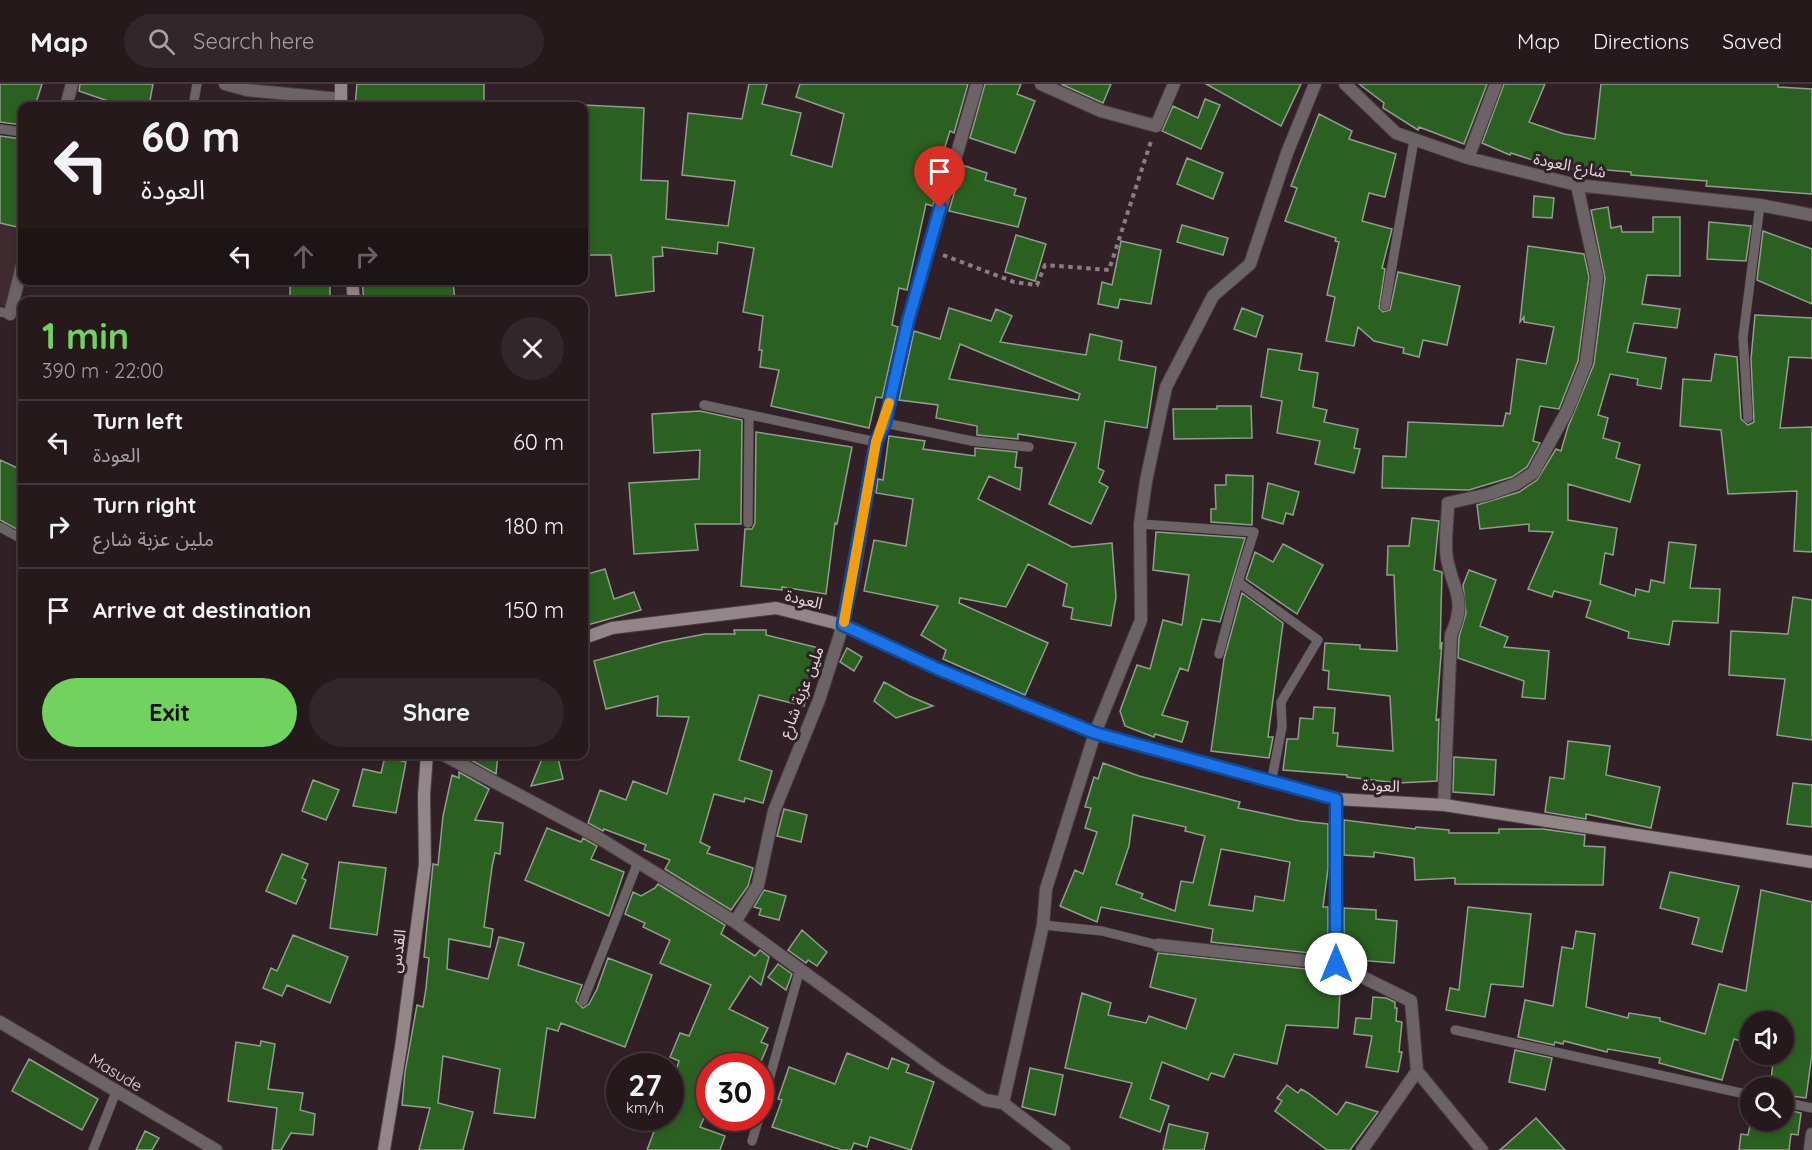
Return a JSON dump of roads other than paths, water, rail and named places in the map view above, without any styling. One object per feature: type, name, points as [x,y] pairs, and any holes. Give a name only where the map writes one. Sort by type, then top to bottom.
[{"type":"main road","points":[[341,84],[341,102]]},
{"type":"main road","name":"العودة","points":[[588,637],[612,628],[776,608],[843,625],[938,669],[1095,733],[1336,799],[1444,806],[1812,862]]},
{"type":"main road","name":"القدس","points":[[384,1150],[401,1047],[425,864],[424,795],[427,759]]},
{"type":"street","points":[[67,102],[72,84]]},
{"type":"street","points":[[225,84],[247,90],[334,102]]},
{"type":"street","name":"ملين عزبة شارع","points":[[735,922],[758,885],[774,811],[819,700],[843,625],[876,442],[885,423],[908,321],[977,84]]},
{"type":"street","points":[[1041,84],[1101,111],[1156,126],[1174,84]]},
{"type":"street","points":[[1003,1103],[1043,925],[1046,890],[1095,733],[1141,620],[1140,524],[1146,481],[1166,387],[1213,296],[1250,264],[1287,153],[1315,84]]},
{"type":"street","name":"شارع العودة","points":[[1346,84],[1396,133],[1468,158],[1577,185],[1760,205],[1812,215]]},
{"type":"street","points":[[1468,158],[1496,84]]},
{"type":"street","points":[[1444,806],[1451,635],[1460,616],[1458,590],[1447,558],[1448,502],[1489,494],[1516,484],[1533,472],[1567,411],[1586,363],[1597,277],[1577,185]]},
{"type":"street","points":[[5,313],[18,277]]},
{"type":"street","points":[[451,759],[594,835],[735,922],[938,1070],[985,1100],[1003,1103],[1064,1150]]},
{"type":"street","points":[[1336,799],[1336,964]]},
{"type":"street","points":[[1158,945],[1336,964],[1411,1002],[1417,1071],[1482,1150]]},
{"type":"street","name":"Masude","points":[[0,1022],[216,1150]]},
{"type":"street","points":[[1362,1150],[1417,1071]]},
{"type":"street","points":[[1810,1150],[1812,1134]]},
{"type":"lane","points":[[194,102],[197,84]]},
{"type":"lane","points":[[0,129],[18,131]]},
{"type":"lane","points":[[1385,306],[1414,141]]},
{"type":"lane","points":[[1748,418],[1743,337],[1760,205]]},
{"type":"lane","points":[[704,405],[876,442]]},
{"type":"lane","points":[[748,523],[749,415]]},
{"type":"lane","points":[[885,423],[972,441],[1029,447]]},
{"type":"lane","points":[[1140,524],[1254,532],[1219,654]]},
{"type":"lane","points":[[0,527],[18,537]]},
{"type":"lane","points":[[1238,582],[1318,639],[1281,702],[1282,727],[1271,783]]},
{"type":"lane","points":[[583,1001],[638,862]]},
{"type":"lane","points":[[1043,925],[1102,931],[1158,945]]},
{"type":"lane","points":[[774,1062],[800,969]]},
{"type":"lane","points":[[1455,1030],[1740,1093]]},
{"type":"lane","points":[[93,1150],[116,1092]]},
{"type":"lane","points":[[1794,1104],[1812,1108]]},
{"type":"lane","points":[[752,1141],[755,1131]]}]
